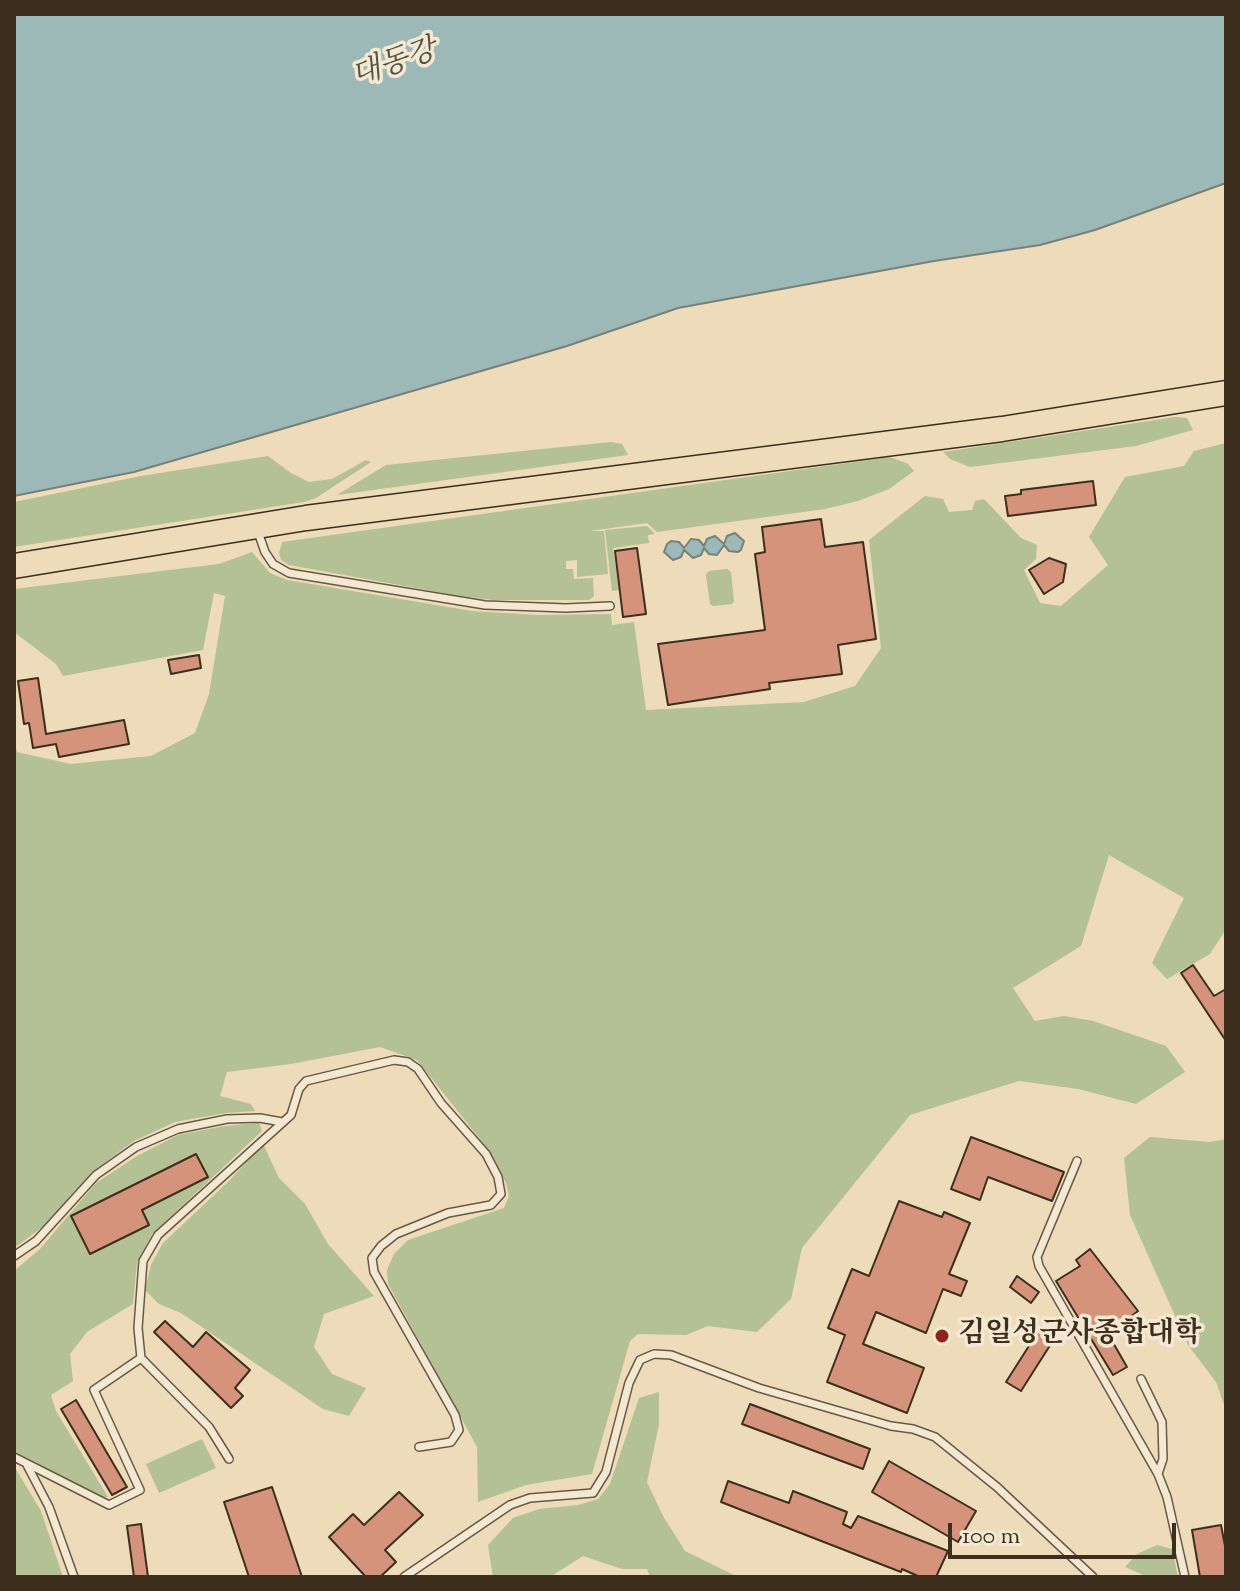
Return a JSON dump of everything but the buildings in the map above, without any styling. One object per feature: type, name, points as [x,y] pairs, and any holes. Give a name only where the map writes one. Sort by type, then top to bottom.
[{"type":"highway","points":[[14,566],[257,527],[518,490],[1002,429],[1226,393]]},
{"type":"lane","points":[[257,527],[265,552],[273,564],[289,573],[485,605],[610,606]]},
{"type":"lane","points":[[229,1459],[209,1427],[141,1358],[138,1328],[143,1261],[158,1235],[291,1115],[299,1089],[306,1081],[394,1060],[408,1062],[418,1069],[441,1103],[486,1154],[498,1177],[501,1194],[491,1205],[448,1213],[396,1234],[372,1258],[374,1272],[455,1415],[459,1430],[451,1442],[419,1447]]},
{"type":"lane","points":[[14,1256],[36,1241],[96,1175],[136,1147],[178,1129],[227,1119],[260,1118],[282,1122]]},
{"type":"lane","points":[[1077,1161],[1037,1257],[1039,1266],[1158,1474],[1167,1497],[1185,1577]]},
{"type":"lane","points":[[404,1577],[510,1505],[530,1498],[593,1493],[606,1472],[629,1383],[640,1360],[654,1354],[679,1357],[759,1388],[935,1437],[997,1487],[1093,1577]]},
{"type":"lane","points":[[14,1457],[109,1505],[140,1490],[94,1390],[141,1358]]},
{"type":"lane","points":[[1141,1379],[1162,1422],[1163,1459],[1158,1474]]},
{"type":"lane","points":[[26,1463],[49,1507],[74,1577]]},
{"type":"green space","points":[[1175,417],[1187,418],[1193,430],[1136,446],[970,467],[950,459],[943,452]]},
{"type":"green space","points":[[611,442],[622,444],[628,455],[337,495],[386,465]]},
{"type":"green space","points":[[1226,443],[1226,929],[1210,954],[1167,979],[1152,963],[1184,898],[1109,855],[1081,946],[1013,988],[1035,1021],[1064,1016],[1093,1021],[1166,1046],[1185,1072],[1136,1104],[1078,1089],[1019,1081],[910,1115],[802,1248],[791,1299],[757,1332],[708,1326],[686,1335],[638,1334],[630,1341],[592,1474],[526,1485],[478,1502],[477,1447],[388,1284],[387,1270],[394,1254],[408,1240],[504,1208],[509,1196],[506,1183],[483,1143],[417,1060],[380,1047],[291,1064],[227,1072],[220,1096],[251,1104],[255,1111],[175,1122],[134,1141],[93,1171],[44,1226],[14,1248],[14,742],[17,752],[71,764],[151,756],[195,733],[209,694],[225,596],[214,593],[203,650],[63,676],[56,664],[14,632],[14,589],[219,564],[252,552],[270,573],[287,580],[472,611],[538,615],[611,614],[612,625],[634,622],[646,710],[804,702],[855,686],[881,648],[869,540],[925,496],[943,499],[949,512],[972,510],[975,501],[984,499],[1021,538],[1037,545],[1036,559],[1024,570],[1040,603],[1061,606],[1108,565],[1089,537],[1125,477],[1184,466],[1194,451]]},
{"type":"green space","points":[[268,456],[309,482],[332,479],[366,460],[371,462],[316,498],[304,502],[14,547],[14,502],[141,476]]},
{"type":"green space","points":[[890,457],[908,464],[914,471],[889,489],[858,501],[825,509],[657,532],[647,523],[590,531],[604,531],[608,574],[577,577],[577,560],[566,561],[566,569],[573,569],[574,579],[593,578],[594,596],[589,600],[493,600],[460,596],[289,565],[281,560],[279,553],[282,542]]},
{"type":"green space","points":[[647,526],[655,534],[648,535],[649,543],[613,548],[619,590],[612,591],[605,530]]},
{"type":"green space","points":[[727,569],[731,572],[734,601],[732,604],[713,606],[710,604],[706,575],[709,571]]},
{"type":"green space","points":[[259,1123],[262,1131],[152,1234],[137,1262],[133,1304],[87,1332],[70,1354],[73,1381],[51,1395],[56,1411],[108,1497],[103,1498],[14,1451],[14,1271],[40,1249],[96,1183],[137,1156],[178,1135]]},
{"type":"green space","points":[[1150,1137],[1210,1142],[1226,1139],[1226,1410],[1216,1382],[1188,1345],[1130,1215],[1124,1158]]},
{"type":"green space","points":[[263,1144],[279,1178],[305,1204],[328,1244],[374,1296],[324,1314],[314,1347],[332,1374],[366,1388],[349,1416],[323,1409],[181,1313],[159,1304],[145,1290],[151,1265],[163,1243]]},
{"type":"green space","points":[[659,1392],[659,1424],[647,1482],[685,1551],[738,1577],[650,1577],[647,1569],[622,1569],[583,1556],[550,1577],[493,1577],[488,1545],[513,1518],[539,1509],[578,1505],[598,1499],[610,1484],[639,1398]]},
{"type":"green space","points":[[202,1439],[216,1468],[159,1493],[146,1464]]},
{"type":"green space","points":[[14,1466],[41,1511],[63,1577],[14,1577]]},
{"type":"green space","points":[[1157,1545],[1172,1549],[1178,1577],[1148,1577],[1125,1567],[1137,1554]]},
{"type":"water","name":"대동강","points":[[14,14],[1226,14],[1226,183],[1095,230],[1040,245],[934,261],[678,308],[567,346],[134,472],[14,496]]},
{"type":"water","points":[[735,533],[744,541],[738,552],[729,551],[724,545],[717,555],[709,554],[704,548],[701,555],[693,558],[684,550],[681,557],[673,560],[664,552],[671,541],[679,542],[684,548],[691,539],[699,540],[704,546],[707,539],[715,536],[724,544],[727,536]]},
{"type":"place","name":"김일성군사종합대학","points":[[942,1336]]}]
